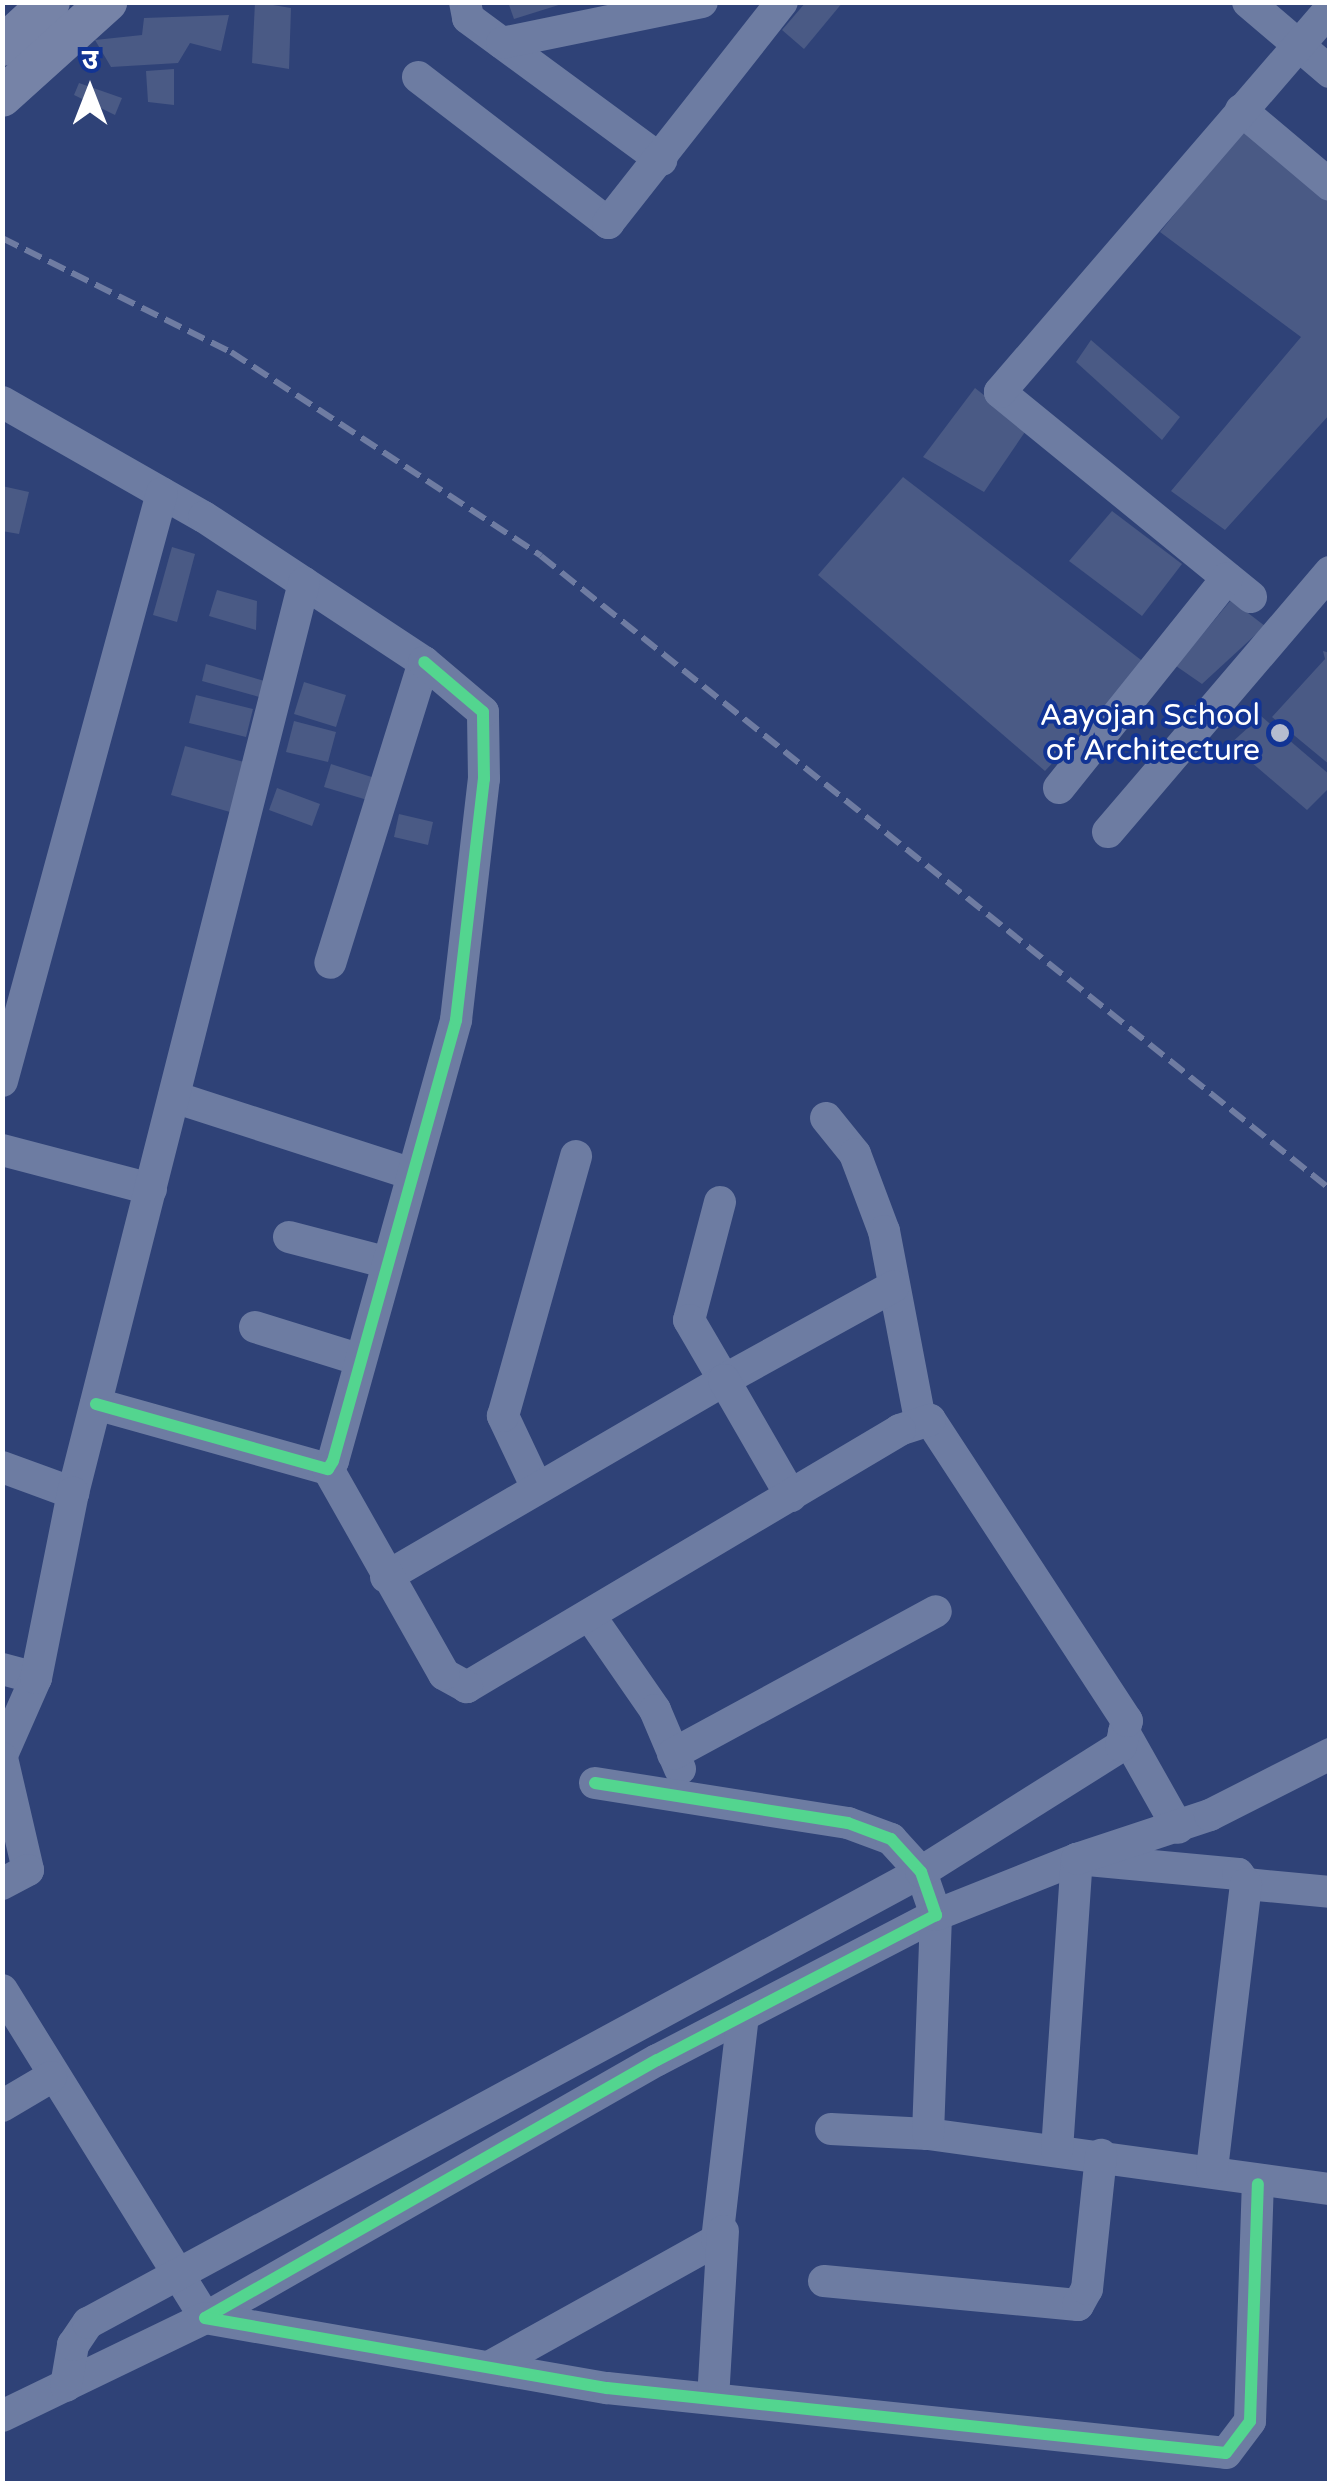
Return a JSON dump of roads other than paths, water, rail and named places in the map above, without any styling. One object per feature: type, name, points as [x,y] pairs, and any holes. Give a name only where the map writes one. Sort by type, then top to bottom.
[{"type":"main road","points":[[2,46],[50,2]]},
{"type":"main road","points":[[2,98],[107,2]]},
{"type":"street","points":[[465,2],[468,18],[662,160]]},
{"type":"street","points":[[502,43],[702,2]]},
{"type":"street","points":[[418,77],[608,223],[662,160],[782,2]]},
{"type":"street","points":[[1248,2],[1330,72]]},
{"type":"street","points":[[1059,788],[1239,587],[1000,392],[1330,9]]},
{"type":"street","points":[[1241,110],[1330,185]]},
{"type":"street","points":[[3,405],[162,493],[424,662],[476,703],[485,745],[456,1020],[328,1468],[444,1674],[460,1687],[477,1685],[920,1420]]},
{"type":"street","points":[[2,1081],[162,493]]},
{"type":"street","points":[[1108,832],[1330,572]]},
{"type":"street","points":[[2,1884],[28,1870],[2,1756],[36,1678],[74,1493],[304,583]]},
{"type":"street","points":[[330,963],[424,662]]},
{"type":"street","points":[[174,1096],[410,1172]]},
{"type":"street","points":[[826,1118],[855,1154],[884,1231],[920,1420]]},
{"type":"street","points":[[2,1150],[151,1189]]},
{"type":"street","points":[[537,1488],[504,1416],[576,1156]]},
{"type":"street","points":[[720,1202],[689,1320],[791,1496]]},
{"type":"street","points":[[289,1237],[385,1262]]},
{"type":"street","points":[[386,1577],[894,1286]]},
{"type":"street","points":[[256,1327],[358,1359]]},
{"type":"street","points":[[96,1404],[328,1468]]},
{"type":"street","points":[[66,2386],[73,2345],[88,2323],[921,1872],[1121,1746],[1127,1721],[942,1430],[920,1420]]},
{"type":"street","points":[[2,1467],[74,1493]]},
{"type":"street","points":[[590,1616],[655,1710],[677,1761],[936,1611]]},
{"type":"street","points":[[2,1669],[36,1678]]},
{"type":"street","points":[[1124,1732],[1178,1828]]},
{"type":"street","points":[[2,2416],[204,2318],[743,2015],[936,1915],[1077,1859],[1178,1828],[1330,1754]]},
{"type":"street","points":[[594,1783],[848,1824],[890,1839],[921,1872],[936,1915],[928,2134]]},
{"type":"street","points":[[1077,1859],[1238,1874],[1246,1884],[1212,2169]]},
{"type":"street","points":[[1058,2150],[1077,1859]]},
{"type":"street","points":[[1246,1884],[1330,1892]]},
{"type":"street","points":[[2,1990],[51,2077],[204,2318],[489,2367],[713,2399],[1226,2453],[1250,2420],[1258,2184]]},
{"type":"street","points":[[713,2399],[723,2231],[743,2015]]},
{"type":"street","points":[[2,2106],[51,2077]]},
{"type":"street","points":[[831,2130],[928,2134],[1212,2169],[1258,2184],[1330,2189]]},
{"type":"street","points":[[824,2281],[1078,2304],[1087,2289],[1101,2155]]},
{"type":"street","points":[[489,2367],[723,2231]]},
{"type":"railway","points":[[2,238],[231,352],[541,556],[1330,1189]]},
{"type":"place","name":"Aayojan School of Architecture","points":[[1280,733]]}]
